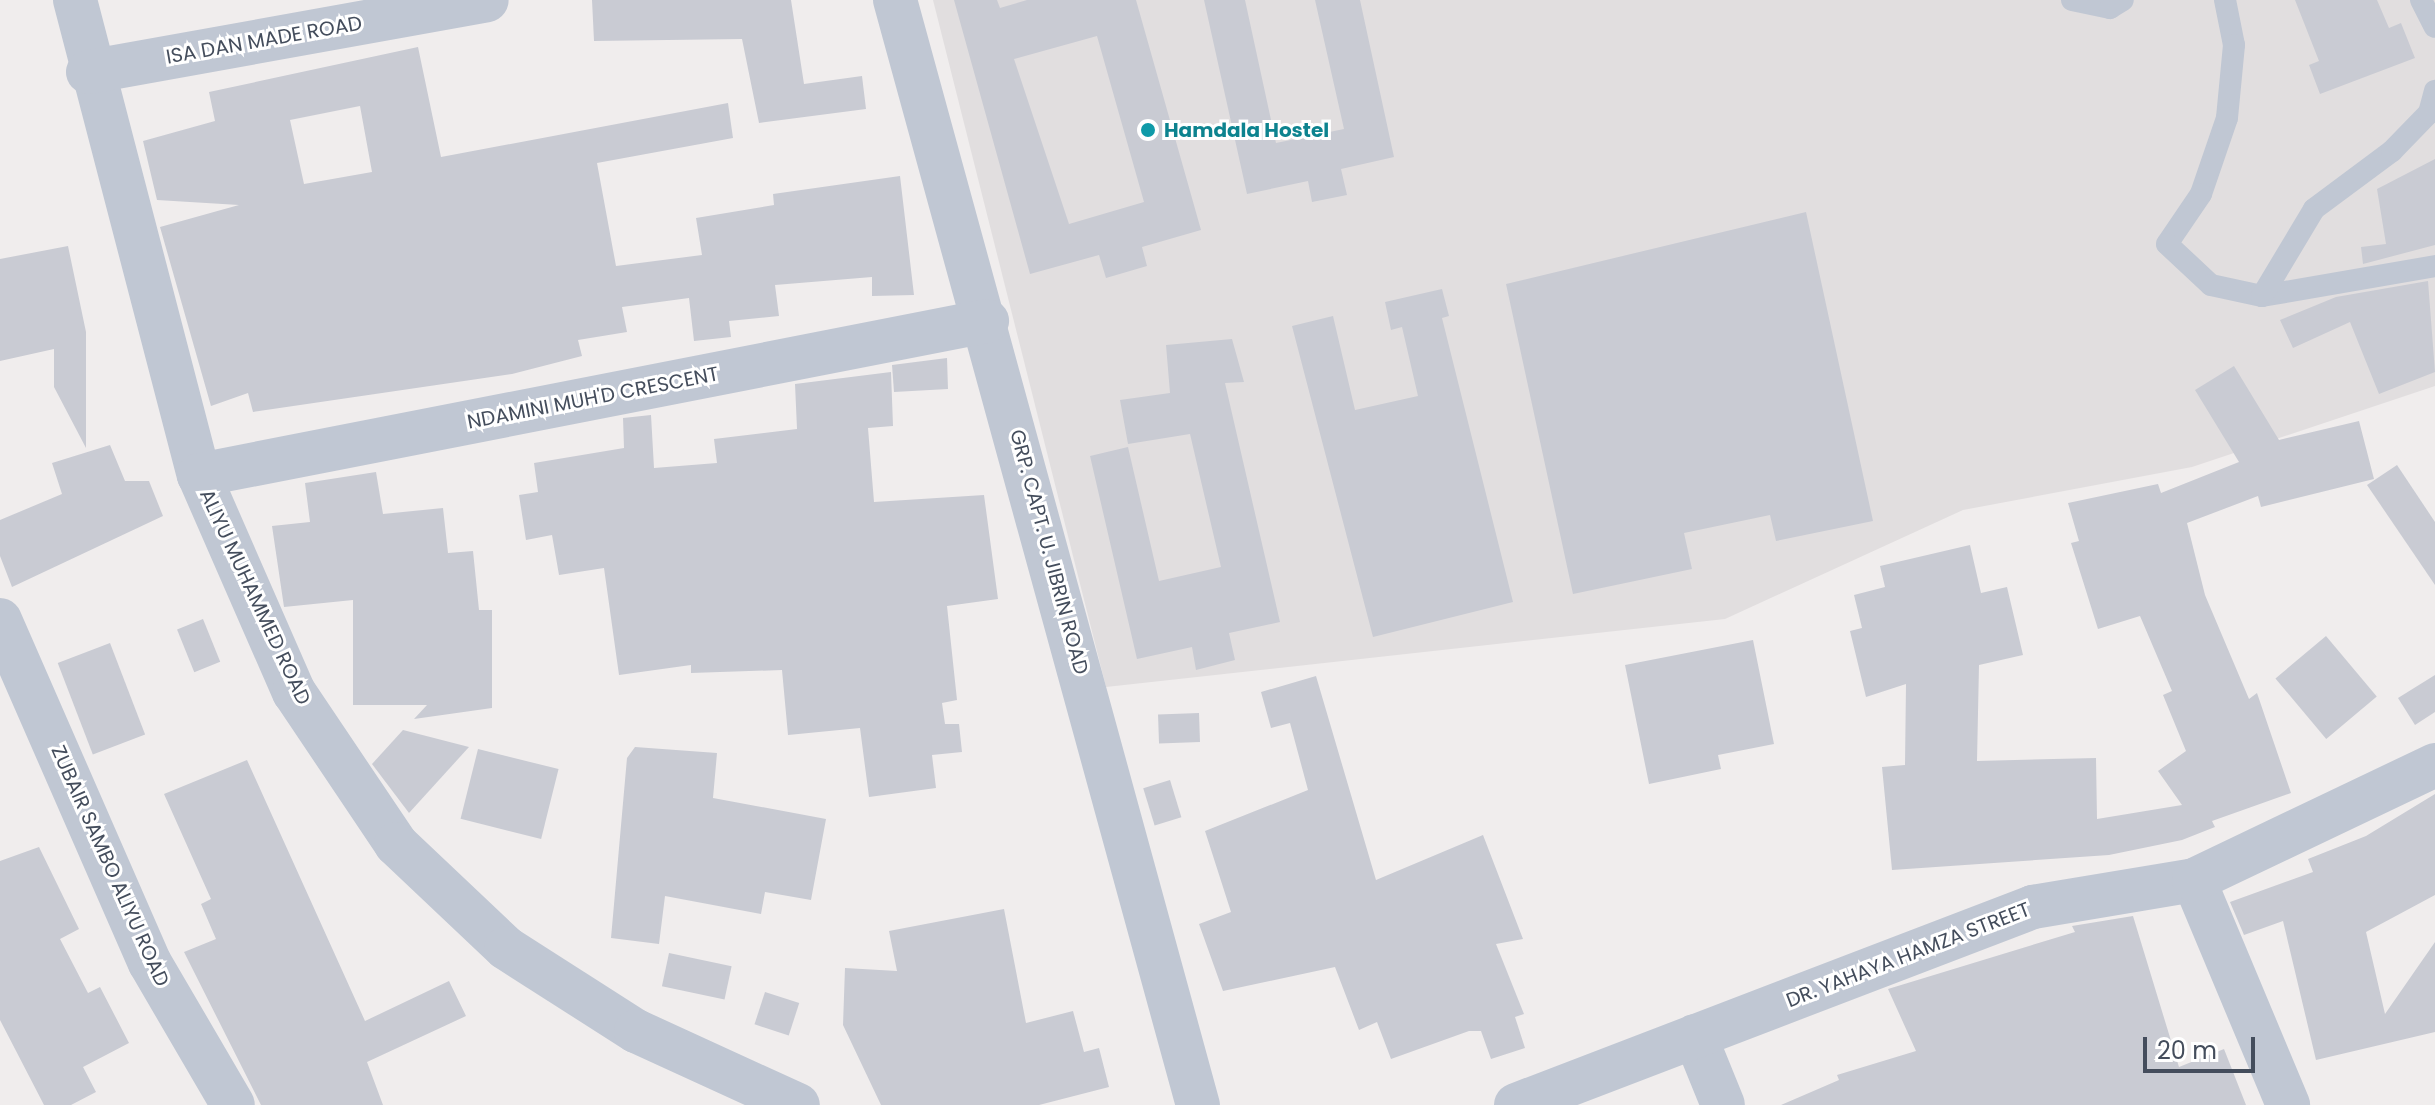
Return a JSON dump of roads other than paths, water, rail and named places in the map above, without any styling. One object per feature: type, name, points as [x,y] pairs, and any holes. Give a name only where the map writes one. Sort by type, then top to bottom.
[{"type":"street","name":"ALIYU MUHAMMED ROAD","points":[[75,0],[88,72],[199,475],[294,692],[396,844],[506,948],[636,1031],[798,1105]]},
{"type":"street","name":"ISA DAN MADE ROAD","points":[[88,72],[487,0]]},
{"type":"street","name":"GRP. CAPT. U. JIBRIN ROAD","points":[[895,0],[987,321],[1198,1105]]},
{"type":"street","name":"NDAMINI MUH'D CRESCENT","points":[[199,475],[987,321]]},
{"type":"street","name":"ZUBAIR SAMBO ALIYU ROAD","points":[[0,620],[150,963],[233,1105]]},
{"type":"street","name":"DR. YAHAYA HAMZA STREET","points":[[1516,1105],[2033,907],[2194,880],[2435,765]]},
{"type":"street","points":[[2194,880],[2288,1105]]},
{"type":"street","points":[[1695,1036],[1723,1105]]},
{"type":"lane","points":[[2072,0],[2110,8],[2123,0]]},
{"type":"lane","points":[[2225,0],[2234,45],[2227,118],[2201,194],[2167,244],[2211,285],[2262,296],[2435,266]]},
{"type":"lane","points":[[2421,0],[2435,27]]},
{"type":"lane","points":[[2262,296],[2314,209],[2392,151],[2429,113],[2435,91]]},
{"type":"place","name":"Hamdala Hostel","points":[[1148,130]]}]
